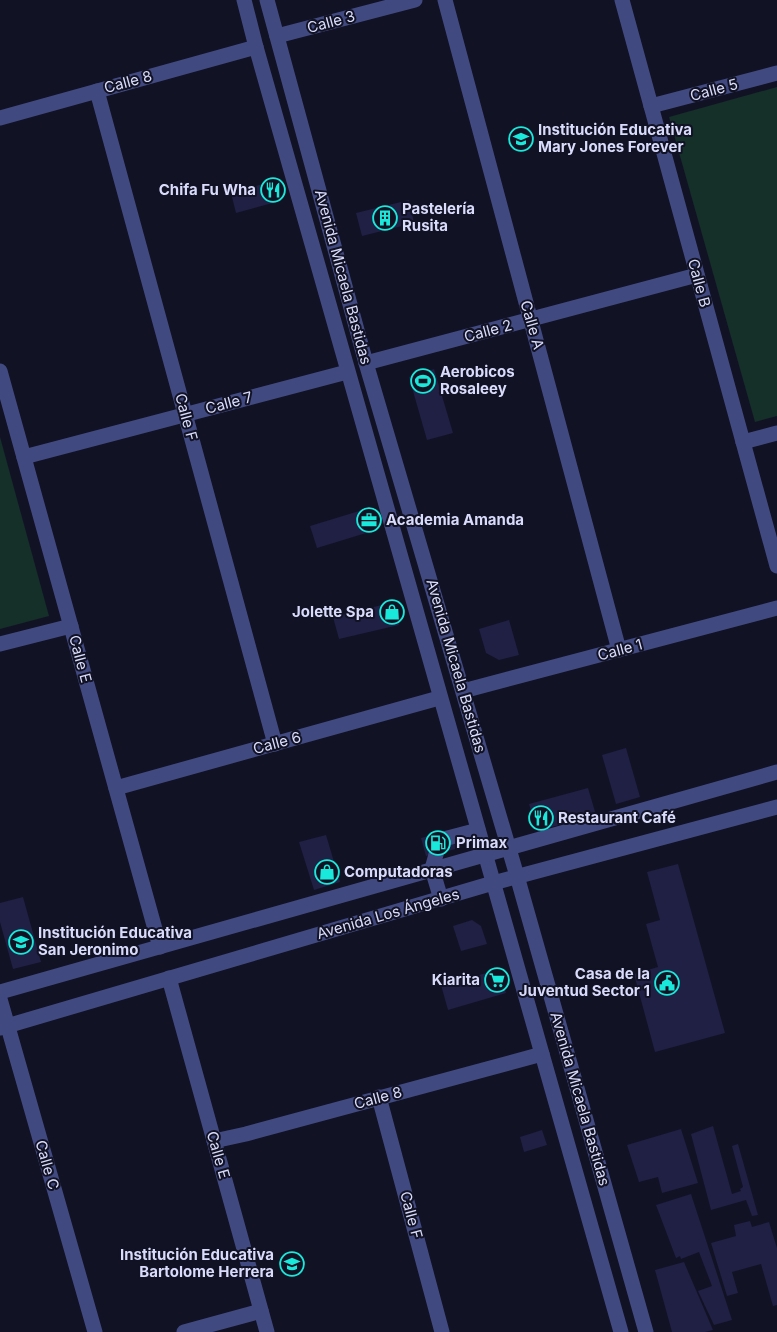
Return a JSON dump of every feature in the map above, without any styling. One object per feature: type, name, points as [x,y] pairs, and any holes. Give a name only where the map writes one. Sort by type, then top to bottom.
[{"type":"street","name":"Avenida Micaela Bastidas","points":[[244,0],[439,698],[494,883],[621,1332]]},
{"type":"street","name":"Avenida Micaela Bastidas","points":[[267,0],[366,363],[518,876],[646,1332]]},
{"type":"street","name":"Calle 3","points":[[277,36],[415,0]]},
{"type":"street","name":"Calle A","points":[[445,0],[619,650]]},
{"type":"street","name":"Calle B","points":[[622,0],[777,566]]},
{"type":"street","name":"Calle 8","points":[[0,118],[256,47]]},
{"type":"street","name":"Calle 5","points":[[651,106],[777,73]]},
{"type":"street","name":"Calle F","points":[[97,91],[275,744]]},
{"type":"street","name":"Calle 2","points":[[366,363],[697,275]]},
{"type":"street","name":"Calle E","points":[[0,371],[160,946]]},
{"type":"street","name":"Calle 7","points":[[24,457],[347,372]]},
{"type":"street","points":[[743,442],[777,433]]},
{"type":"street","name":"Calle 1","points":[[463,691],[777,608]]},
{"type":"street","points":[[0,644],[71,626]]},
{"type":"street","name":"Calle 6","points":[[116,788],[439,698]]},
{"type":"street","name":"Avenida Los Ángeles","points":[[0,992],[777,772]]},
{"type":"street","name":"Avenida Los Ángeles","points":[[4,1027],[518,876],[777,807]]},
{"type":"street","points":[[441,899],[432,869],[440,840],[478,830]]},
{"type":"street","name":"Calle E","points":[[169,978],[267,1332]]},
{"type":"street","name":"Calle C","points":[[0,999],[4,1027],[95,1332]]},
{"type":"street","name":"Calle 8","points":[[214,1141],[542,1054]]},
{"type":"street","name":"Calle F","points":[[379,1097],[442,1332]]},
{"type":"street","points":[[184,1332],[262,1311]]},
{"type":"green space","points":[[777,87],[777,416],[755,422],[669,117]]},
{"type":"green space","points":[[0,437],[49,616],[0,629]]},
{"type":"building","points":[[274,181],[280,201],[236,213],[231,193]]},
{"type":"building","name":"Pastelería Rusita","points":[[409,200],[414,223],[362,236],[356,213]]},
{"type":"building","points":[[434,369],[453,433],[427,440],[409,377]]},
{"type":"building","points":[[369,508],[376,530],[317,548],[310,526]]},
{"type":"building","points":[[394,602],[399,625],[339,639],[333,617]]},
{"type":"building","points":[[509,620],[519,655],[499,660],[486,653],[479,629]]},
{"type":"building","points":[[626,748],[640,797],[616,804],[602,755]]},
{"type":"building","points":[[588,788],[596,815],[537,831],[529,804]]},
{"type":"building","name":"Primax","points":[[451,830],[456,849],[426,856],[421,838]]},
{"type":"building","points":[[326,835],[340,882],[314,890],[299,842]]},
{"type":"building","points":[[678,864],[725,1033],[655,1052],[634,974],[658,967],[646,924],[660,920],[647,872]]},
{"type":"building","name":"Institución Educativa San Jeronimo","points":[[23,897],[41,962],[13,969],[0,922],[0,903]]},
{"type":"building","points":[[472,920],[481,926],[487,944],[461,951],[453,926]]},
{"type":"building","points":[[498,970],[506,993],[448,1010],[441,985]]},
{"type":"building","points":[[713,1126],[732,1194],[741,1191],[740,1189],[743,1187],[732,1146],[738,1144],[758,1215],[752,1216],[746,1200],[711,1210],[691,1134]]},
{"type":"building","points":[[681,1129],[698,1183],[662,1193],[658,1177],[639,1182],[627,1145]]},
{"type":"building","points":[[542,1130],[547,1145],[524,1152],[520,1137]]},
{"type":"building","points":[[691,1194],[732,1320],[714,1325],[698,1291],[712,1286],[699,1252],[681,1259],[680,1256],[676,1258],[656,1205]]},
{"type":"building","points":[[750,1221],[752,1227],[769,1222],[777,1248],[777,1305],[773,1306],[761,1264],[732,1272],[738,1293],[727,1296],[711,1243],[736,1236],[734,1225]]},
{"type":"building","points":[[684,1262],[713,1330],[705,1332],[672,1332],[655,1270]]},
{"type":"place","name":"Institución Educativa Mary Jones Forever","points":[[521,139]]},
{"type":"place","name":"Chifa Fu Wha","points":[[273,190]]},
{"type":"place","name":"Pastelería Rusita","points":[[385,218]]},
{"type":"place","name":"Aerobicos Rosaleey","points":[[423,381]]},
{"type":"place","name":"Academia Amanda","points":[[369,520]]},
{"type":"place","name":"Jolette Spa","points":[[392,612]]},
{"type":"place","name":"Restaurant Café","points":[[541,818]]},
{"type":"place","name":"Primax","points":[[438,843]]},
{"type":"place","name":"Computadoras","points":[[327,872]]},
{"type":"place","name":"Institución Educativa San Jeronimo","points":[[21,942]]},
{"type":"place","name":"Kiarita","points":[[497,980]]},
{"type":"place","name":"Casa de la Juventud Sector 1","points":[[667,983]]},
{"type":"place","name":"Institución Educativa Bartolome Herrera","points":[[292,1264]]}]
